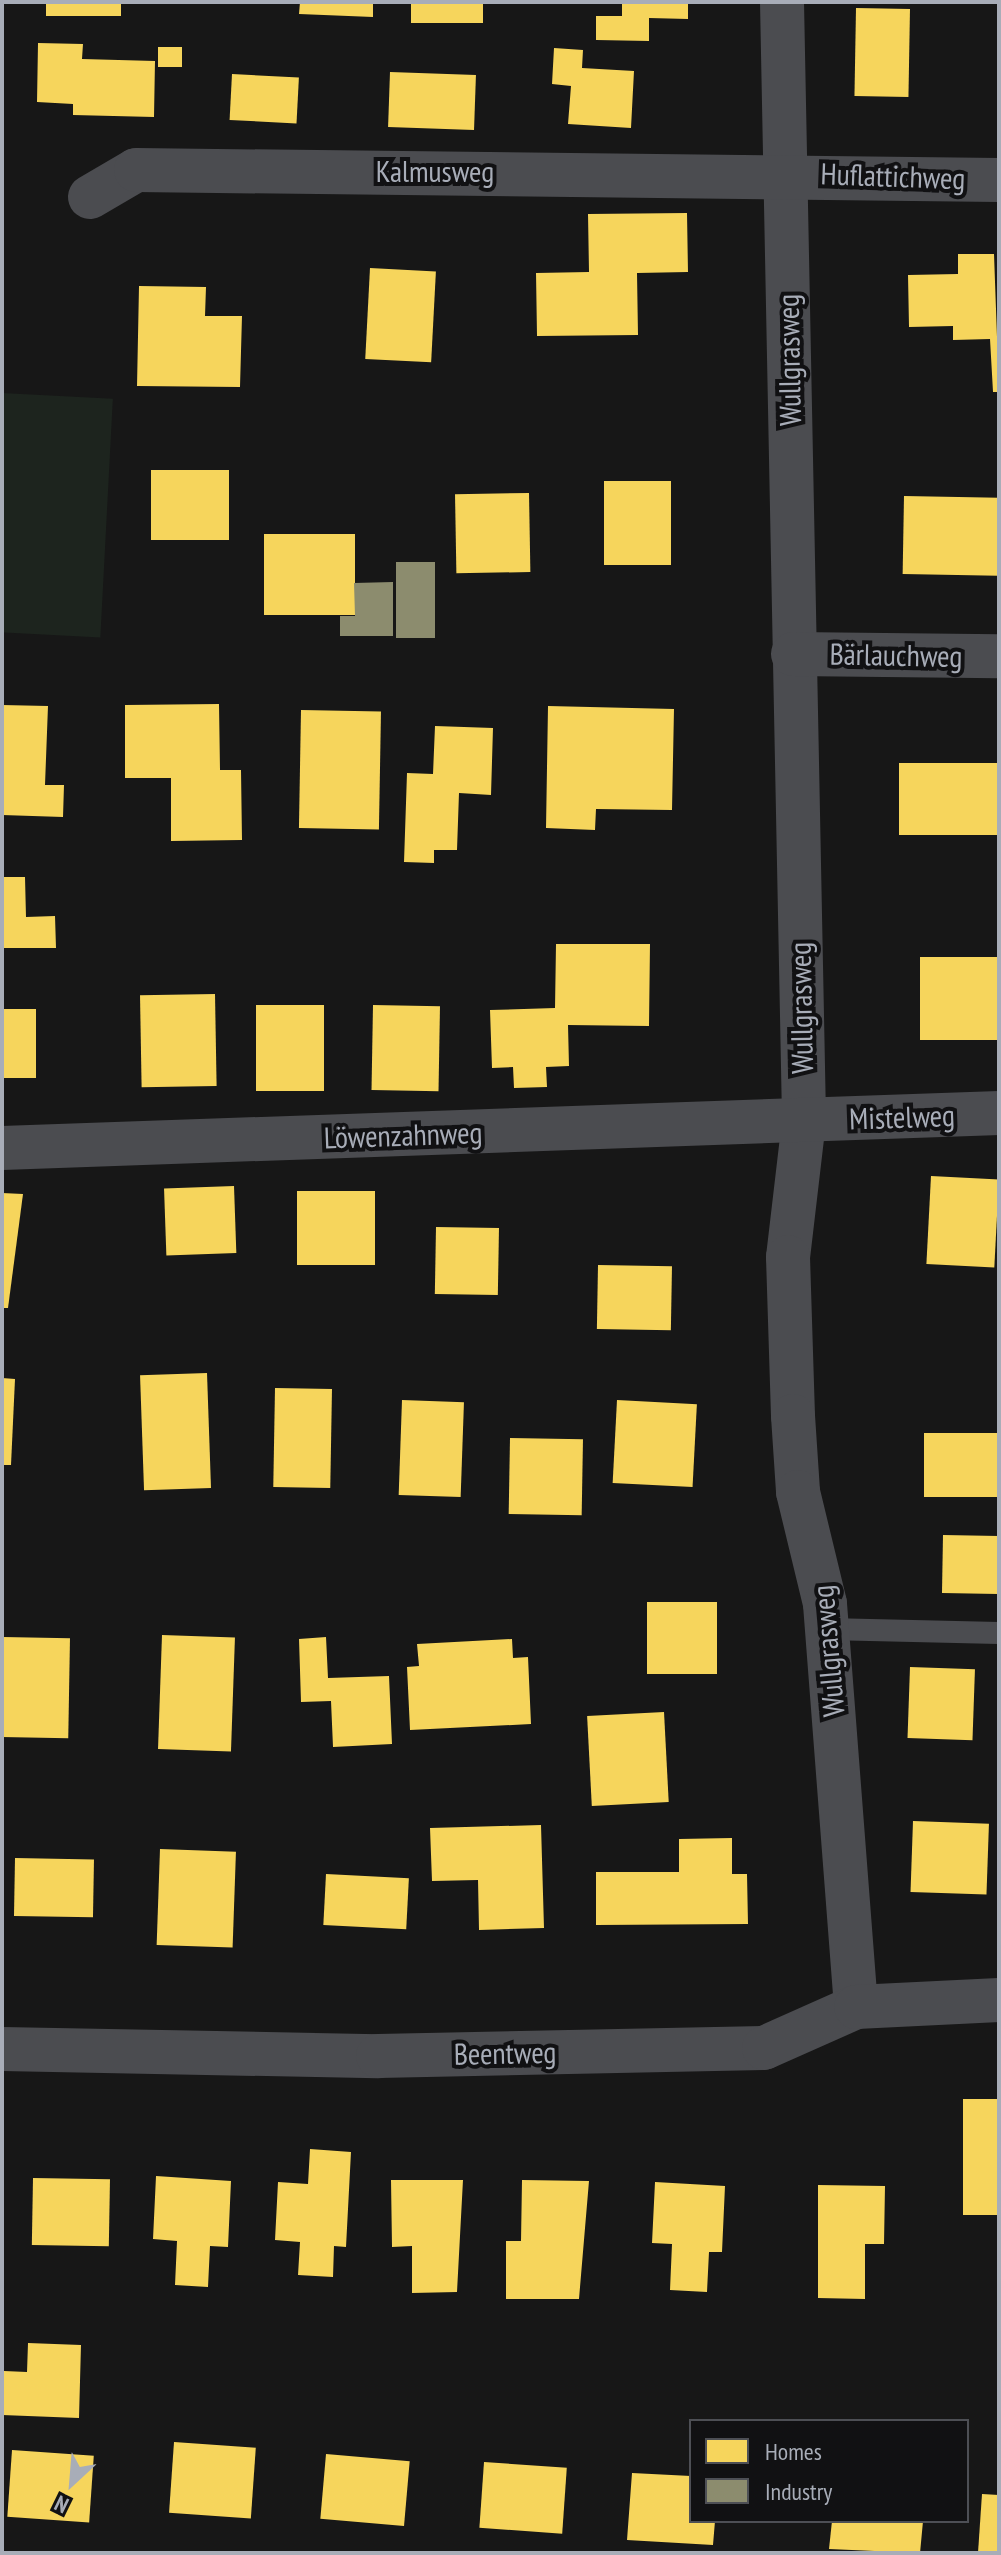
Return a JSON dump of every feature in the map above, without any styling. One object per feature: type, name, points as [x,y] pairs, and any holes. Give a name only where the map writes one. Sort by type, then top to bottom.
[{"type":"street","name":"Wullgrasweg","points":[[782,2],[804,1121],[788,1257],[793,1416],[798,1492],[821,1573],[827,1629],[856,2007]]},
{"type":"street","name":"Kalmusweg","points":[[90,197],[136,170],[787,173]]},
{"type":"street","name":"Huflattichweg","points":[[787,173],[999,180]]},
{"type":"street","name":"Bärlauchweg","points":[[793,654],[999,656]]},
{"type":"street","name":"Mistelweg","points":[[804,1121],[999,1113]]},
{"type":"street","name":"Löwenzahnweg","points":[[2,1148],[804,1121]]},
{"type":"street","name":"Beentweg","points":[[2,2049],[378,2056],[764,2048],[856,2007],[999,2000]]},
{"type":"lane","points":[[827,1629],[999,1633]]},
{"type":"shaded area","points":[[2,393],[113,399],[100,637],[2,632]]},
{"type":"building: Homes","points":[[46,2],[121,2],[121,16],[46,16]]},
{"type":"building: Homes","points":[[300,2],[373,2],[373,17],[299,14]]},
{"type":"building: Homes","points":[[411,2],[483,2],[483,23],[411,23]]},
{"type":"building: Homes","points":[[622,2],[688,2],[688,19],[649,18],[649,41],[596,40],[596,16],[622,16]]},
{"type":"building: Homes","points":[[856,8],[910,9],[908,97],[854,96]]},
{"type":"building: Homes","points":[[38,43],[83,44],[82,59],[155,61],[154,117],[73,115],[73,104],[37,102]]},
{"type":"building: Homes","points":[[158,47],[182,47],[182,67],[158,67]]},
{"type":"building: Homes","points":[[554,48],[583,50],[582,68],[634,71],[631,128],[568,124],[571,86],[552,84]]},
{"type":"building: Homes","points":[[390,72],[476,75],[474,130],[388,127]]},
{"type":"building: Homes","points":[[232,74],[299,78],[297,123],[230,120]]},
{"type":"building: Homes","points":[[687,213],[688,272],[637,273],[638,335],[537,336],[536,273],[589,272],[588,214]]},
{"type":"building: Homes","points":[[958,254],[994,254],[999,392],[993,392],[990,339],[953,340],[953,326],[909,327],[908,275],[958,274]]},
{"type":"building: Homes","points":[[370,268],[436,271],[431,362],[365,359]]},
{"type":"building: Homes","points":[[139,286],[206,287],[205,316],[242,316],[240,387],[137,386]]},
{"type":"building: Homes","points":[[151,470],[229,470],[229,540],[151,540]]},
{"type":"building: Homes","points":[[604,481],[671,481],[671,565],[604,565]]},
{"type":"building: Homes","points":[[529,493],[530,572],[456,573],[455,494]]},
{"type":"building: Homes","points":[[904,496],[999,498],[998,576],[903,574]]},
{"type":"building: Homes","points":[[264,534],[355,534],[355,615],[264,615]]},
{"type":"building: Homes","points":[[219,704],[220,770],[241,770],[242,840],[171,841],[171,778],[125,778],[125,705]]},
{"type":"building: Homes","points":[[2,705],[48,706],[45,785],[64,785],[63,817],[2,815]]},
{"type":"building: Homes","points":[[548,706],[674,709],[672,810],[596,809],[595,830],[546,828]]},
{"type":"building: Homes","points":[[301,710],[381,711],[379,829],[299,828]]},
{"type":"building: Homes","points":[[435,726],[493,728],[491,795],[459,793],[457,850],[434,850],[434,863],[404,862],[407,773],[433,774]]},
{"type":"building: Homes","points":[[899,763],[999,763],[999,835],[899,835]]},
{"type":"building: Homes","points":[[2,877],[25,877],[26,917],[55,916],[56,948],[2,948]]},
{"type":"building: Homes","points":[[556,944],[650,944],[649,1026],[568,1025],[569,1066],[546,1067],[547,1087],[514,1088],[513,1067],[492,1068],[490,1010],[555,1008]]},
{"type":"building: Homes","points":[[920,957],[999,957],[999,1040],[920,1040]]},
{"type":"building: Homes","points":[[215,994],[217,1086],[142,1087],[140,995]]},
{"type":"building: Homes","points":[[256,1005],[324,1005],[324,1091],[256,1091]]},
{"type":"building: Homes","points":[[373,1005],[440,1006],[439,1091],[372,1090]]},
{"type":"building: Homes","points":[[2,1009],[36,1009],[36,1078],[2,1078]]},
{"type":"building: Homes","points":[[931,1176],[999,1180],[994,1267],[926,1264]]},
{"type":"building: Homes","points":[[234,1186],[236,1253],[166,1255],[164,1188]]},
{"type":"building: Homes","points":[[297,1191],[375,1191],[375,1265],[297,1265]]},
{"type":"building: Homes","points":[[2,1193],[23,1194],[8,1308],[2,1308]]},
{"type":"building: Homes","points":[[436,1227],[499,1228],[498,1295],[435,1294]]},
{"type":"building: Homes","points":[[598,1265],[672,1266],[671,1330],[597,1329]]},
{"type":"building: Homes","points":[[207,1373],[211,1488],[144,1490],[140,1375]]},
{"type":"building: Homes","points":[[2,1378],[15,1379],[11,1465],[2,1465]]},
{"type":"building: Homes","points":[[275,1388],[332,1389],[330,1488],[273,1487]]},
{"type":"building: Homes","points":[[402,1400],[464,1402],[461,1497],[399,1495]]},
{"type":"building: Homes","points":[[617,1400],[697,1404],[693,1487],[613,1483]]},
{"type":"building: Homes","points":[[924,1433],[999,1433],[999,1497],[924,1497]]},
{"type":"building: Homes","points":[[510,1438],[583,1439],[582,1515],[509,1514]]},
{"type":"building: Homes","points":[[943,1535],[999,1536],[998,1594],[942,1593]]},
{"type":"building: Homes","points":[[647,1602],[717,1602],[717,1674],[647,1674]]},
{"type":"building: Homes","points":[[162,1635],[235,1638],[231,1751],[158,1749]]},
{"type":"building: Homes","points":[[3,1637],[70,1638],[68,1738],[2,1737]]},
{"type":"building: Homes","points":[[326,1637],[328,1678],[389,1676],[392,1744],[333,1747],[331,1701],[301,1702],[299,1639]]},
{"type":"building: Homes","points":[[512,1639],[513,1658],[528,1657],[531,1724],[410,1730],[407,1667],[419,1666],[417,1644]]},
{"type":"building: Homes","points":[[910,1667],[975,1669],[972,1740],[908,1738]]},
{"type":"building: Homes","points":[[664,1712],[669,1802],[592,1806],[587,1716]]},
{"type":"building: Homes","points":[[913,1821],[989,1824],[986,1895],[911,1892]]},
{"type":"building: Homes","points":[[541,1825],[544,1928],[479,1930],[478,1880],[432,1881],[430,1828]]},
{"type":"building: Homes","points":[[732,1838],[732,1874],[747,1874],[748,1924],[596,1925],[596,1872],[679,1872],[679,1839]]},
{"type":"building: Homes","points":[[160,1849],[236,1852],[233,1948],[157,1945]]},
{"type":"building: Homes","points":[[15,1858],[94,1859],[93,1917],[14,1916]]},
{"type":"building: Homes","points":[[326,1874],[409,1878],[406,1929],[323,1925]]},
{"type":"building: Homes","points":[[963,2099],[999,2099],[999,2215],[963,2215]]},
{"type":"building: Homes","points":[[310,2149],[351,2152],[346,2247],[334,2246],[333,2277],[298,2275],[300,2242],[275,2240],[278,2182],[308,2184]]},
{"type":"building: Homes","points":[[156,2176],[231,2181],[228,2247],[210,2246],[208,2287],[175,2285],[177,2241],[153,2239]]},
{"type":"building: Homes","points":[[33,2178],[110,2179],[109,2246],[32,2245]]},
{"type":"building: Homes","points":[[391,2180],[463,2180],[457,2292],[412,2293],[412,2246],[392,2247]]},
{"type":"building: Homes","points":[[522,2180],[589,2181],[579,2299],[506,2299],[506,2241],[521,2241]]},
{"type":"building: Homes","points":[[655,2182],[725,2186],[722,2252],[709,2252],[707,2292],[670,2290],[672,2244],[652,2243]]},
{"type":"building: Homes","points":[[818,2185],[885,2186],[884,2244],[865,2244],[865,2299],[818,2298]]},
{"type":"building: Homes","points":[[28,2343],[81,2345],[79,2418],[2,2415],[4,2371],[27,2372]]},
{"type":"building: Homes","points":[[174,2442],[256,2448],[251,2519],[169,2513]]},
{"type":"building: Homes","points":[[12,2450],[94,2456],[89,2523],[7,2517]]},
{"type":"building: Homes","points":[[326,2454],[410,2461],[404,2526],[320,2519]]},
{"type":"building: Homes","points":[[484,2462],[567,2468],[562,2534],[479,2528]]},
{"type":"building: Homes","points":[[632,2473],[689,2476],[689,2523],[715,2523],[713,2545],[627,2540]]},
{"type":"building: Homes","points":[[982,2494],[999,2495],[999,2553],[978,2553]]},
{"type":"building: Homes","points":[[832,2523],[923,2523],[920,2553],[829,2549]]},
{"type":"building: Industry","points":[[396,562],[435,562],[435,638],[396,638]]},
{"type":"building: Industry","points":[[393,582],[393,636],[340,636],[340,616],[355,616],[354,583]]}]
